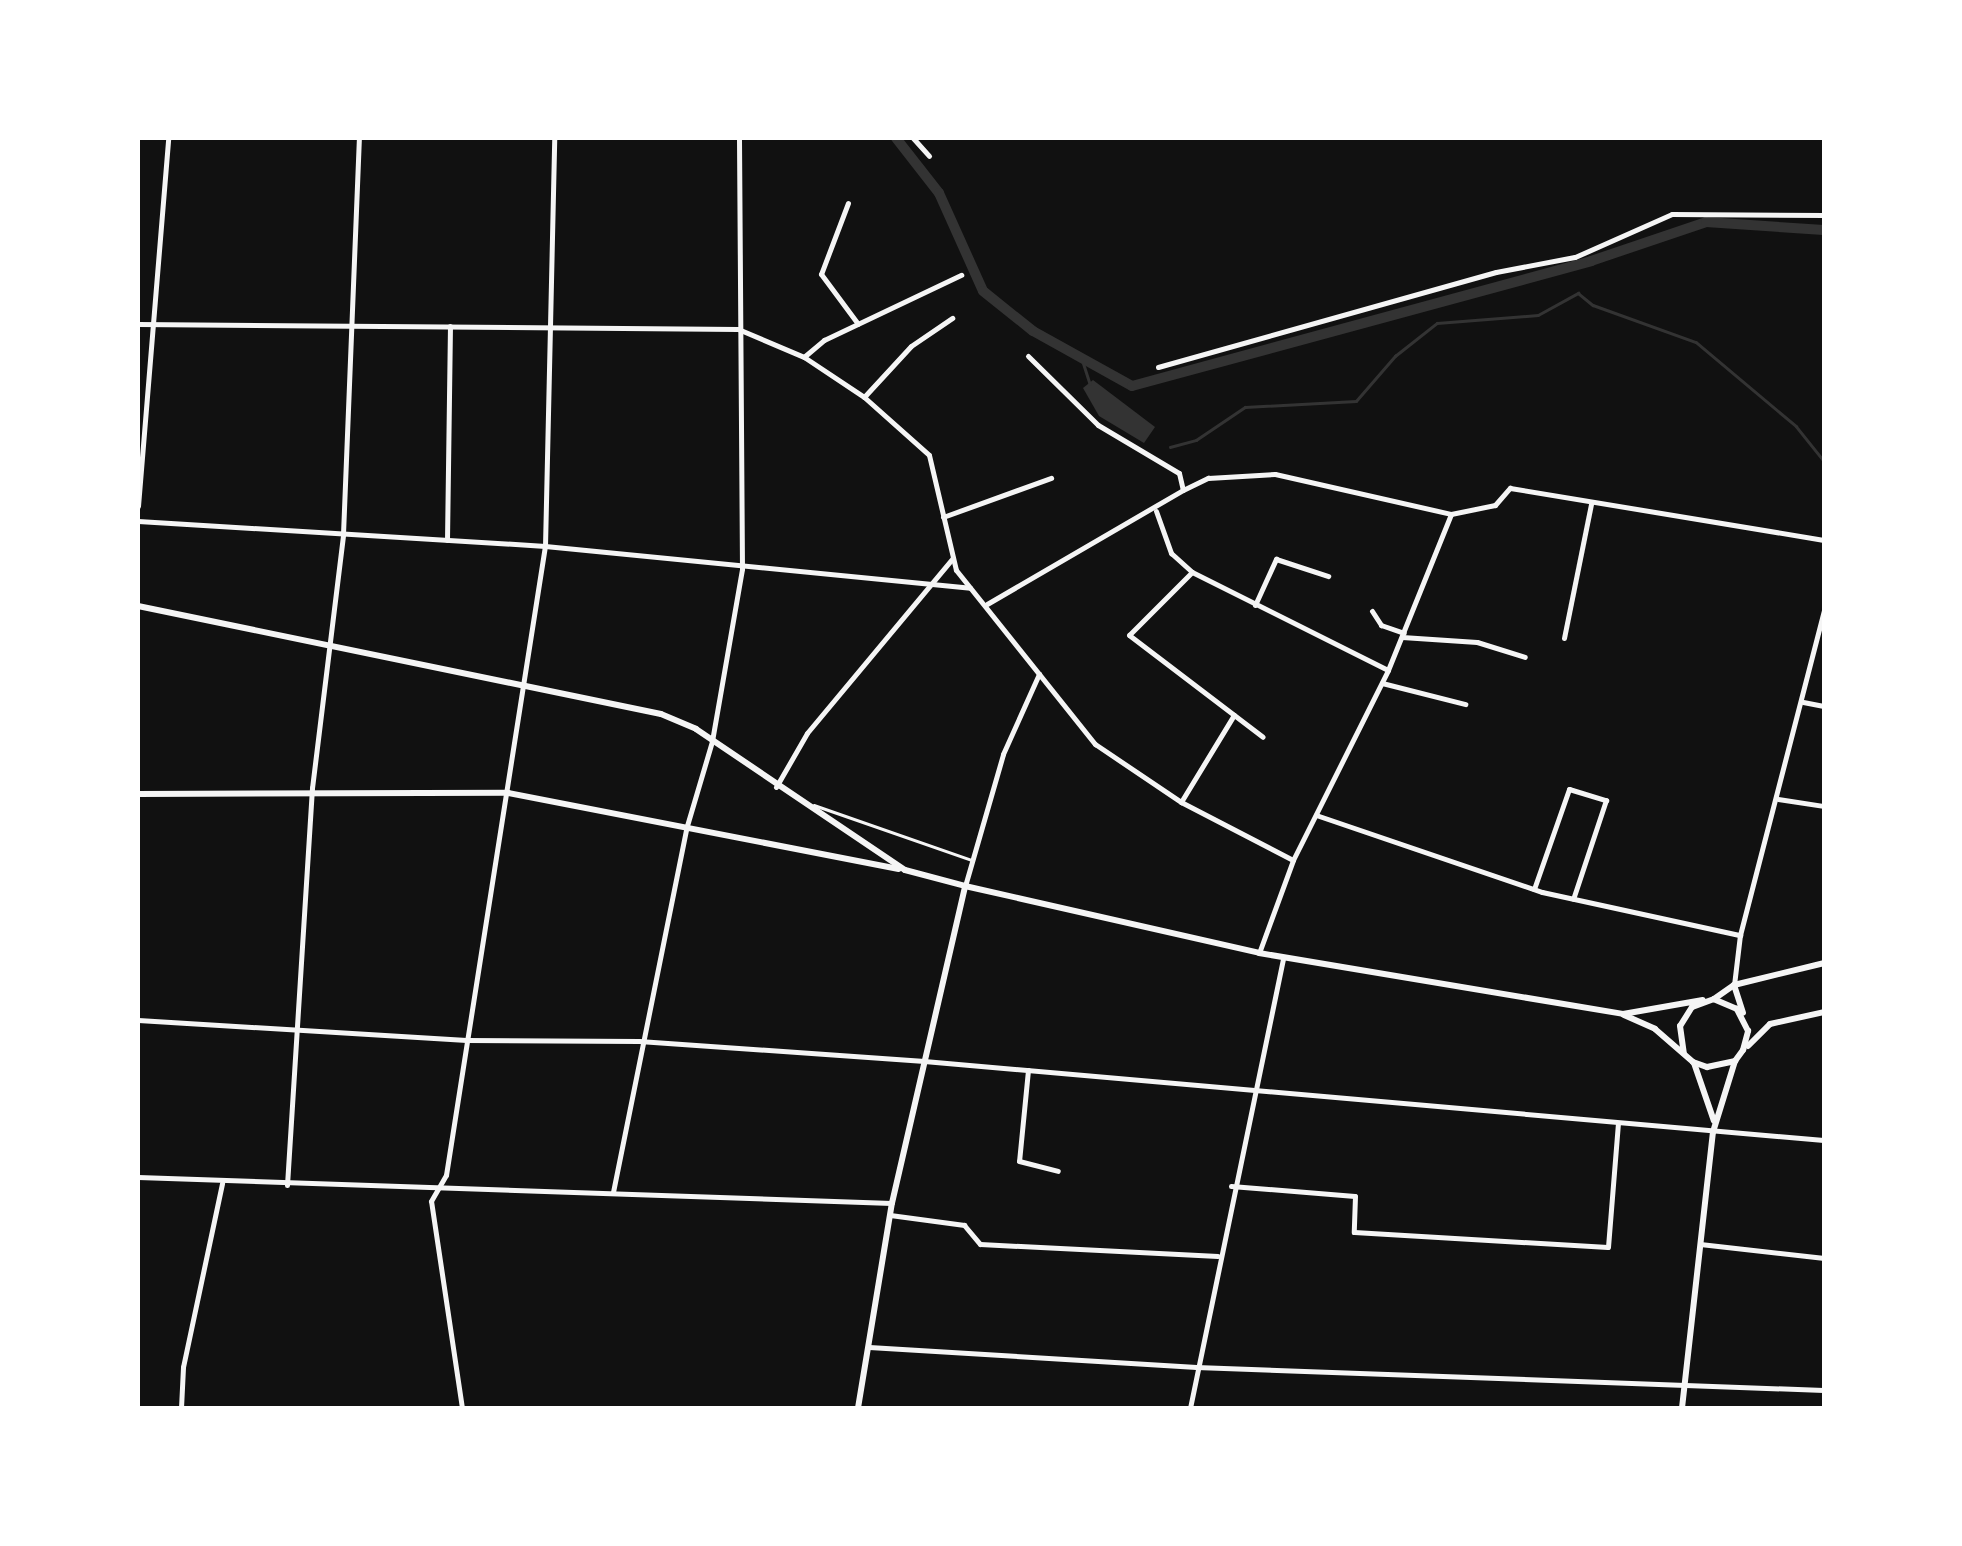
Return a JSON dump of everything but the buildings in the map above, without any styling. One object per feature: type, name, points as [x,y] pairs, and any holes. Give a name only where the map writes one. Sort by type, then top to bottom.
[{"type":"street","points":[[138,506],[168,138]]},
{"type":"street","points":[[287,1184],[312,788],[343,534],[356,324],[359,138]]},
{"type":"street","points":[[462,1408],[430,1201],[440,1189],[526,686],[545,546],[554,329],[554,138]]},
{"type":"street","points":[[613,1192],[640,1041],[686,829],[712,741],[742,569],[739,138]]},
{"type":"street","points":[[913,138],[929,156]]},
{"type":"street","points":[[848,203],[820,274],[858,324]]},
{"type":"street","points":[[1158,367],[1496,272],[1575,256],[1672,214],[1824,215]]},
{"type":"street","points":[[804,357],[858,324],[962,275]]},
{"type":"street","points":[[864,397],[911,346],[952,318]]},
{"type":"street","points":[[138,324],[738,328],[804,357],[864,397],[929,455],[952,558],[1095,744],[1182,802],[1293,860]]},
{"type":"street","points":[[447,540],[450,326]]},
{"type":"street","points":[[1028,356],[1098,426],[1179,473],[1183,490]]},
{"type":"street","points":[[987,604],[1208,478],[1276,474],[1451,514],[1495,505],[1510,488],[1824,540]]},
{"type":"street","points":[[942,517],[1051,478]]},
{"type":"street","points":[[1564,638],[1590,504]]},
{"type":"street","points":[[1156,511],[1171,553],[1192,572],[1388,670]]},
{"type":"street","points":[[1260,952],[1293,860],[1388,670],[1451,514]]},
{"type":"street","points":[[138,521],[545,546],[742,569],[973,588]]},
{"type":"street","points":[[776,787],[806,732],[952,558]]},
{"type":"street","points":[[1255,605],[1276,559],[1328,576]]},
{"type":"street","points":[[1192,572],[1128,635],[1263,737]]},
{"type":"street","points":[[138,606],[661,714],[712,741],[803,806],[905,870]]},
{"type":"street","points":[[1372,611],[1381,625],[1403,635],[1477,642],[1525,657]]},
{"type":"street","points":[[1743,1050],[1747,1026],[1734,985],[1740,934],[1824,611]]},
{"type":"street","points":[[858,1408],[892,1203],[965,886],[1003,754],[1039,674]]},
{"type":"street","points":[[1382,683],[1465,704]]},
{"type":"street","points":[[1802,702],[1824,706]]},
{"type":"street","points":[[1182,802],[1234,716]]},
{"type":"street","points":[[138,794],[312,788],[508,793],[905,870],[1282,957],[1623,1014],[1714,999],[1736,1009],[1747,1026]]},
{"type":"street","points":[[1534,889],[1569,789],[1606,800],[1574,899]]},
{"type":"street","points":[[1778,799],[1824,806]]},
{"type":"street","points":[[1316,816],[1534,889],[1740,934]]},
{"type":"street","points":[[1190,1408],[1230,1186],[1282,957]]},
{"type":"street","points":[[1714,999],[1734,985],[1824,963]]},
{"type":"street","points":[[1684,1053],[1680,1026],[1703,1000]]},
{"type":"street","points":[[1682,1408],[1714,1128],[1735,1061],[1770,1024],[1824,1012]]},
{"type":"street","points":[[1623,1014],[1694,1062],[1707,1067],[1735,1061]]},
{"type":"street","points":[[138,1020],[466,1040],[640,1041],[924,1061],[1824,1140]]},
{"type":"street","points":[[1694,1062],[1714,1128]]},
{"type":"street","points":[[1028,1070],[1019,1161],[1058,1171]]},
{"type":"street","points":[[1230,1186],[1355,1196],[1354,1232],[1608,1246],[1618,1123]]},
{"type":"street","points":[[138,1178],[892,1203]]},
{"type":"street","points":[[181,1408],[183,1368],[222,1183]]},
{"type":"street","points":[[890,1215],[964,1225],[980,1244],[1218,1256]]},
{"type":"street","points":[[1700,1244],[1824,1258]]},
{"type":"street","points":[[866,1347],[1196,1367],[1824,1390]]},
{"type":"lane","points":[[803,806],[821,805],[973,860]]},
{"type":"shaded area","points":[[1093,380],[1155,427],[1144,443],[1099,416],[1083,388]]},
{"type":"waterway","points":[[896,138],[939,193],[983,291],[1033,331],[1132,386],[1591,261],[1706,222],[1824,230]]},
{"type":"waterway","points":[[1170,447],[1196,440],[1245,407],[1356,401],[1395,356],[1437,323],[1538,315],[1578,293],[1593,305],[1696,342],[1796,426],[1824,461]]},
{"type":"waterway","points":[[1083,362],[1090,384]]}]
